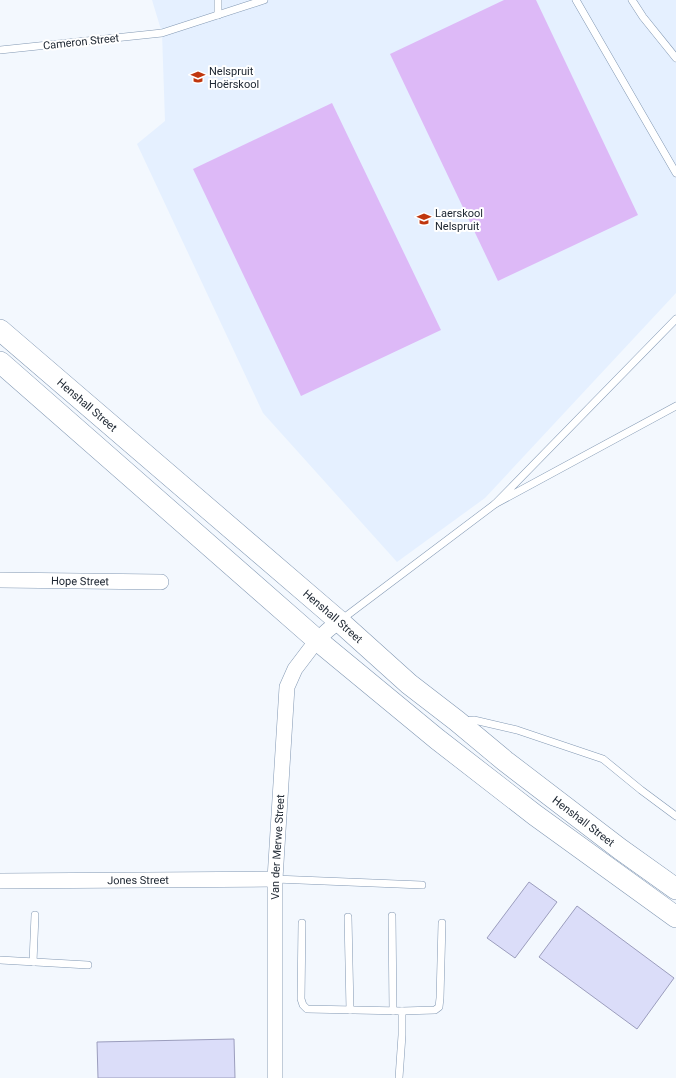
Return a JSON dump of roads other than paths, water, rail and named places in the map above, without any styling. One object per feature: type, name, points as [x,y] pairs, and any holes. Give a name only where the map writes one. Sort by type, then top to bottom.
[{"type":"street","name":"Henshall Street","points":[[0,330],[328,631],[437,739],[535,815],[676,917]]},
{"type":"street","name":"Henshall Street","points":[[0,362],[328,631],[409,684],[523,775],[620,849],[676,889]]},
{"type":"street","name":"Hope Street","points":[[0,580],[161,582]]},
{"type":"street","name":"Van der Merwe Street","points":[[275,1078],[275,879],[287,687],[295,669],[328,631]]},
{"type":"street","name":"Jones Street","points":[[0,881],[275,879]]},
{"type":"lane","points":[[218,0],[218,15]]},
{"type":"lane","name":"Cameron Street","points":[[0,50],[162,33],[264,0]]},
{"type":"lane","points":[[576,0],[676,173]]},
{"type":"lane","points":[[632,0],[643,17],[676,58]]},
{"type":"lane","points":[[328,631],[495,504],[676,319]]},
{"type":"lane","points":[[495,504],[676,406]]},
{"type":"lane","points":[[457,721],[474,720],[517,730],[603,759],[676,816]]},
{"type":"lane","points":[[275,879],[422,885]]},
{"type":"lane","points":[[33,962],[35,915]]},
{"type":"lane","points":[[392,916],[393,1011]]},
{"type":"lane","points":[[348,917],[350,1010]]},
{"type":"lane","points":[[302,923],[301,999],[303,1005],[307,1008],[393,1011],[435,1010],[439,1007],[442,923]]},
{"type":"lane","points":[[0,960],[88,965]]},
{"type":"lane","points":[[399,1078],[402,1011]]},
{"type":"place","name":"Nelspruit Hoërskool","points":[[198,77]]},
{"type":"place","name":"Laerskool Nelspruit","points":[[424,219]]}]
